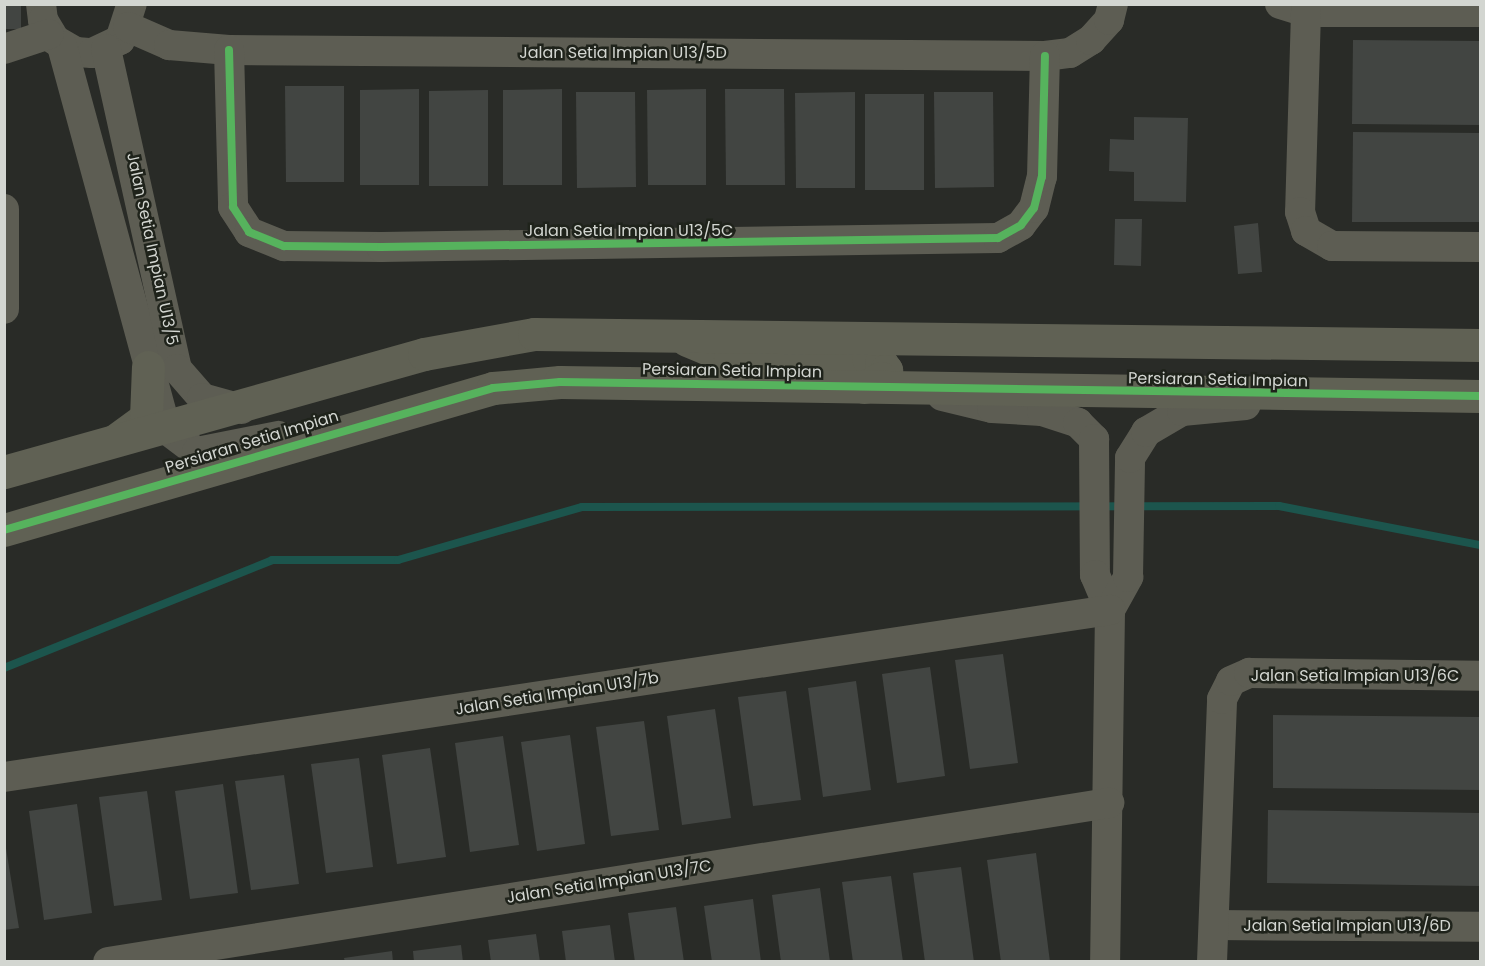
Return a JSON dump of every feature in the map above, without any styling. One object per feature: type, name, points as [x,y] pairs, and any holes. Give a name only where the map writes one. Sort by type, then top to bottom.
[{"type":"street","name":"Jalan Setia Impian U13/5","points":[[41,4],[56,40],[123,260],[148,367],[166,429]]},
{"type":"street","points":[[1480,12],[1293,8],[1300,212],[1306,231],[1332,246],[1480,247]]},
{"type":"street","name":"Jalan Setia Impian U13/5D","points":[[130,16],[169,45],[229,50],[1045,56],[1070,53],[1111,12]]},
{"type":"street","points":[[4,49],[56,40],[76,52],[106,49],[130,16]]},
{"type":"street","name":"Jalan Setia Impian U13/5","points":[[106,49],[154,250],[177,369],[187,387],[218,405],[243,409]]},
{"type":"street","name":"Jalan Setia Impian U13/5C","points":[[229,50],[233,207],[249,232],[284,246],[381,247],[998,238],[1022,225],[1034,208],[1042,177],[1045,56]]},
{"type":"street","points":[[4,209],[4,309]]},
{"type":"street","points":[[123,260],[154,250]]},
{"type":"street","points":[[668,333],[730,358],[868,358],[881,363],[885,370],[881,378],[864,387]]},
{"type":"street","name":"Persiaran Setia Impian","points":[[4,472],[243,409],[424,354],[523,336],[668,333],[1480,345]]},
{"type":"street","points":[[103,447],[146,418],[148,367]]},
{"type":"street","name":"Persiaran Setia Impian","points":[[4,530],[422,405],[493,388],[560,382],[1338,396],[1480,396]]},
{"type":"street","points":[[907,387],[992,408],[1042,411],[1078,423],[1094,439],[1098,478],[1095,575],[1110,610],[1105,962]]},
{"type":"street","points":[[1110,610],[1128,577],[1130,458],[1146,432],[1182,411],[1338,396]]},
{"type":"street","points":[[166,429],[187,447],[208,451],[422,405]]},
{"type":"street","name":"Jalan Setia Impian U13/7b","points":[[4,777],[1110,610]]},
{"type":"street","name":"Jalan Setia Impian U13/6C","points":[[1214,925],[1222,699],[1231,681],[1249,673],[1480,676]]},
{"type":"street","name":"Jalan Setia Impian U13/7C","points":[[108,962],[1109,803]]},
{"type":"street","points":[[1212,962],[1214,925]]},
{"type":"street","name":"Jalan Setia Impian U13/6D","points":[[1214,925],[1480,927]]},
{"type":"building","points":[[4,4],[21,4],[21,29],[4,29]]},
{"type":"building","points":[[1353,40],[1480,41],[1480,125],[1352,124]]},
{"type":"building","points":[[285,86],[344,86],[344,182],[286,182]]},
{"type":"building","points":[[419,89],[419,185],[360,185],[360,90]]},
{"type":"building","points":[[562,89],[562,185],[503,185],[503,90]]},
{"type":"building","points":[[706,89],[706,185],[648,185],[647,90]]},
{"type":"building","points":[[725,89],[784,89],[785,185],[726,185]]},
{"type":"building","points":[[488,90],[488,186],[429,186],[429,91]]},
{"type":"building","points":[[576,92],[635,92],[636,187],[577,188]]},
{"type":"building","points":[[855,92],[855,188],[796,188],[795,93]]},
{"type":"building","points":[[934,92],[993,92],[994,187],[935,188]]},
{"type":"building","points":[[865,94],[924,94],[924,190],[865,190]]},
{"type":"building","points":[[1134,117],[1188,118],[1186,202],[1134,201],[1134,172],[1109,171],[1110,139],[1134,140]]},
{"type":"building","points":[[1353,132],[1480,133],[1480,222],[1352,222]]},
{"type":"building","points":[[1115,219],[1142,219],[1141,266],[1114,265]]},
{"type":"building","points":[[1258,223],[1262,272],[1238,274],[1234,226]]},
{"type":"building","points":[[1003,654],[1018,763],[970,769],[955,660]]},
{"type":"building","points":[[930,667],[945,776],[897,783],[882,674]]},
{"type":"building","points":[[856,681],[871,790],[823,797],[808,688]]},
{"type":"building","points":[[786,691],[801,800],[753,806],[738,697]]},
{"type":"building","points":[[715,709],[731,818],[682,825],[667,716]]},
{"type":"building","points":[[1273,715],[1480,717],[1480,790],[1273,788]]},
{"type":"building","points":[[644,721],[659,830],[611,836],[596,727]]},
{"type":"building","points":[[570,735],[585,844],[537,851],[521,742]]},
{"type":"building","points":[[503,736],[519,845],[470,852],[455,743]]},
{"type":"building","points":[[430,748],[446,857],[397,864],[382,755]]},
{"type":"building","points":[[359,758],[373,867],[326,873],[311,764]]},
{"type":"building","points":[[284,775],[299,884],[251,890],[235,781]]},
{"type":"building","points":[[223,784],[238,893],[190,899],[175,791]]},
{"type":"building","points":[[147,791],[162,900],[114,906],[99,797]]},
{"type":"building","points":[[77,804],[92,913],[44,920],[29,811]]},
{"type":"building","points":[[1268,810],[1480,813],[1480,886],[1267,883]]},
{"type":"building","points":[[4,836],[19,928],[4,930]]},
{"type":"building","points":[[1036,853],[1050,962],[1001,962],[987,860]]},
{"type":"building","points":[[961,867],[974,962],[925,962],[913,873]]},
{"type":"building","points":[[891,876],[903,962],[853,962],[842,882]]},
{"type":"building","points":[[820,888],[830,962],[781,962],[772,895]]},
{"type":"building","points":[[753,899],[761,962],[712,962],[704,906]]},
{"type":"building","points":[[676,907],[684,962],[635,962],[628,913]]},
{"type":"building","points":[[610,925],[615,962],[566,962],[562,931]]},
{"type":"building","points":[[536,934],[540,962],[491,962],[488,940]]},
{"type":"building","points":[[461,945],[463,962],[414,962],[413,951]]},
{"type":"building","points":[[392,951],[393,962],[345,962],[344,958]]},
{"type":"waterway","points":[[4,668],[272,560],[398,560],[582,507],[1279,506],[1480,545]]},
{"type":"cycle path","points":[[229,50],[233,207],[249,232],[284,246],[381,247],[998,238],[1021,225],[1034,208],[1042,177],[1045,56]]},
{"type":"cycle path","points":[[4,530],[493,388],[560,382],[1480,396]]}]
